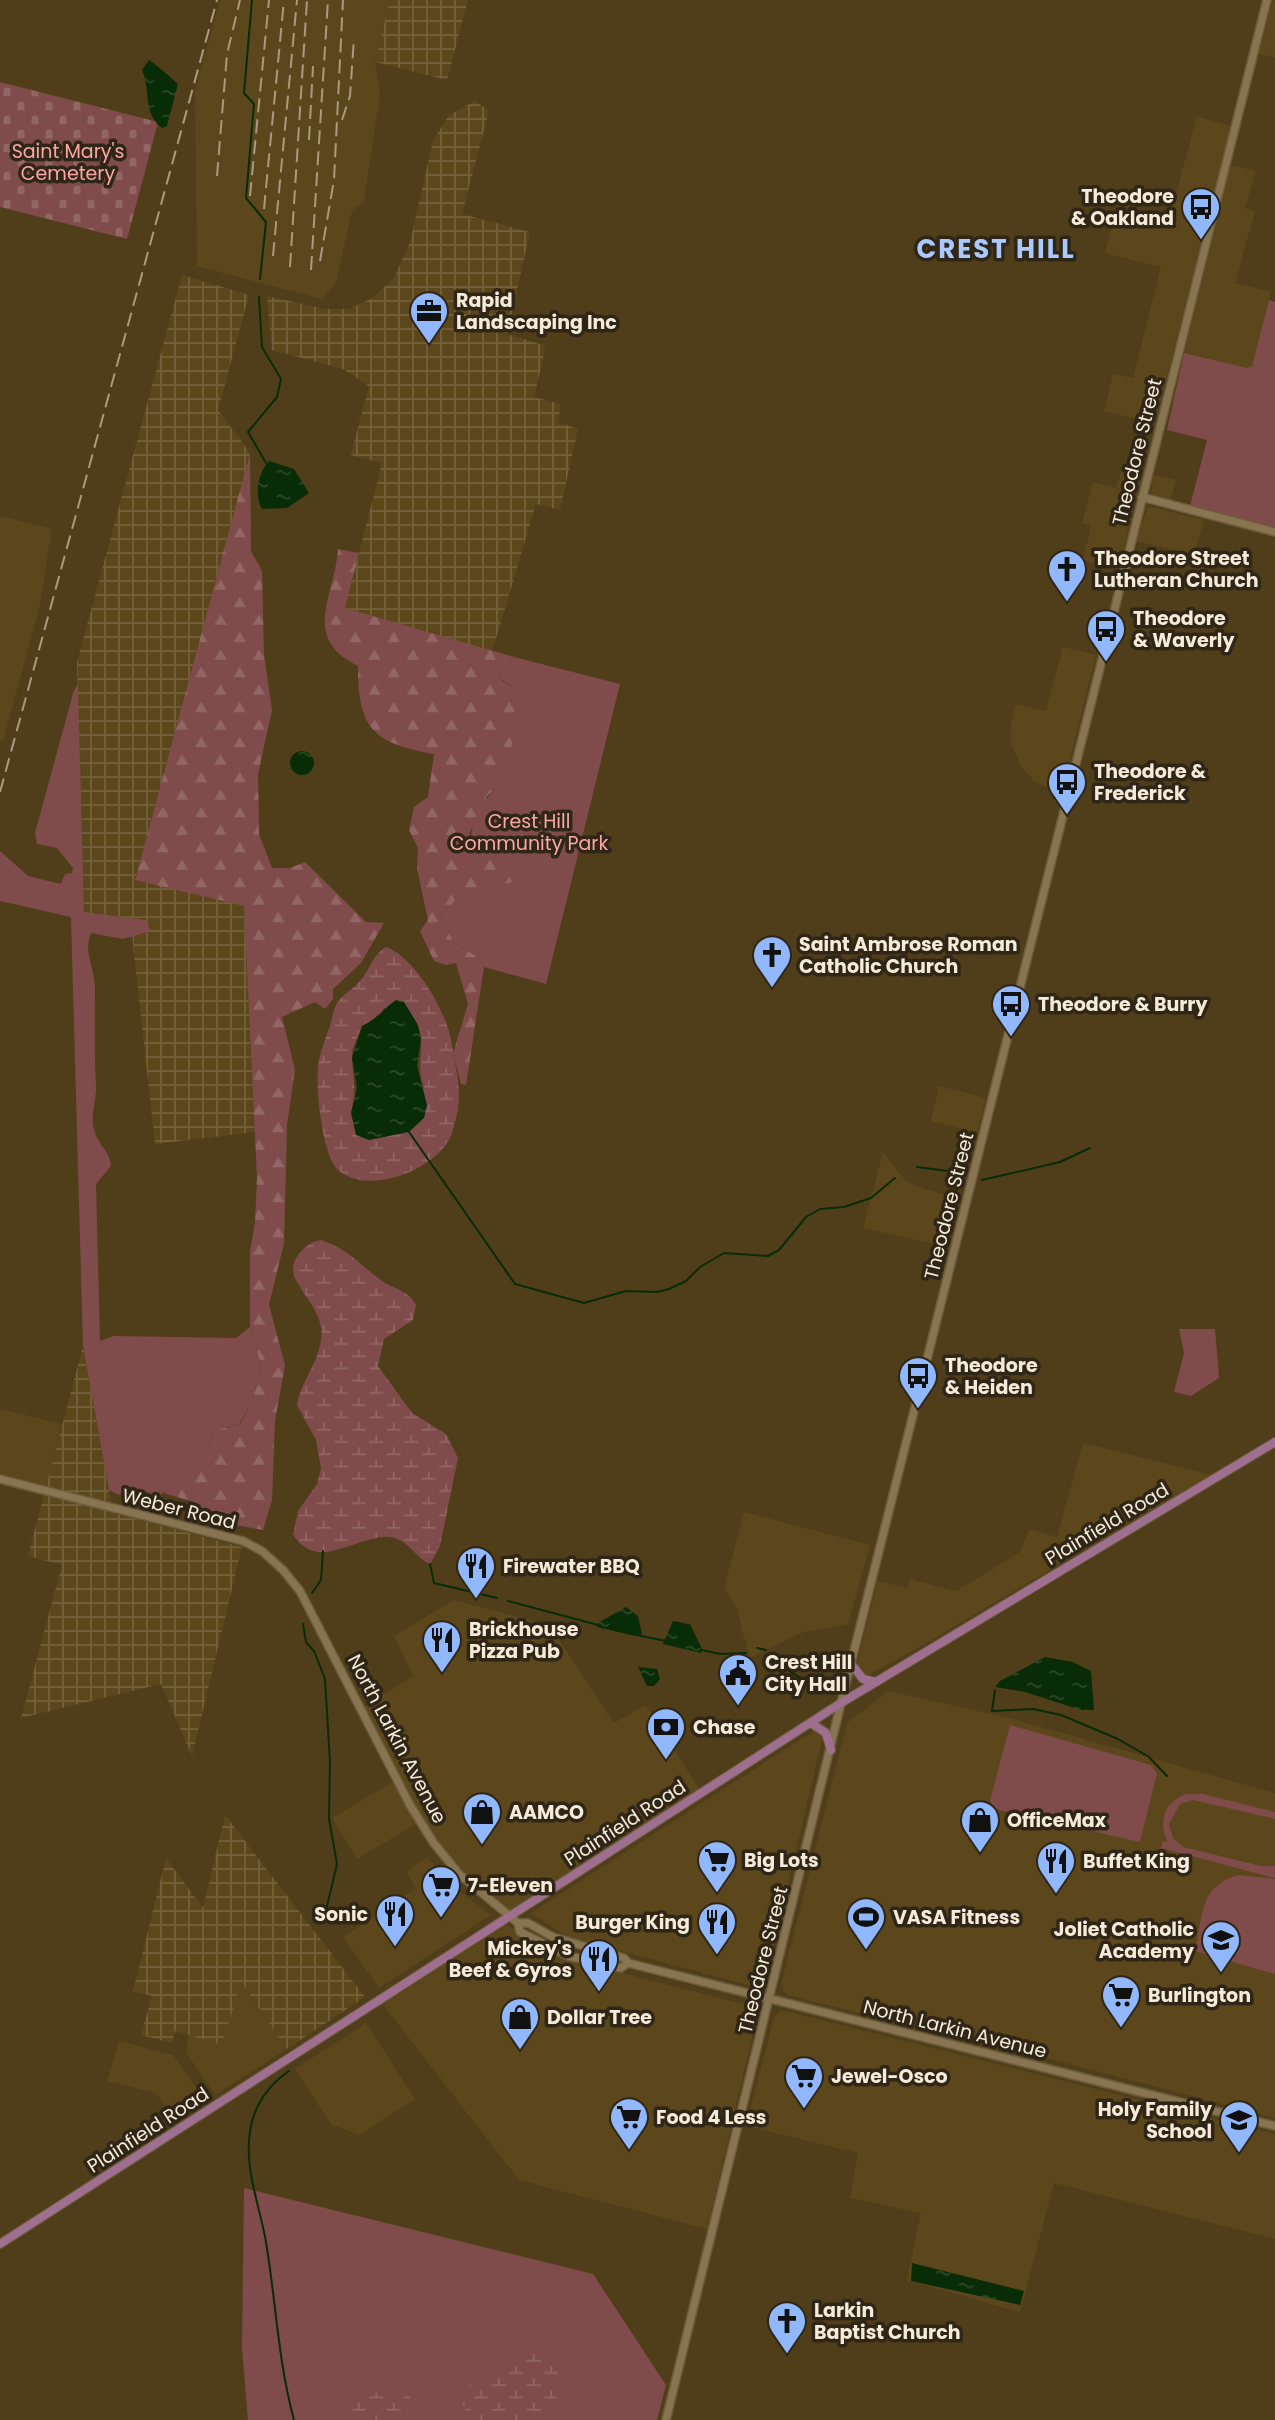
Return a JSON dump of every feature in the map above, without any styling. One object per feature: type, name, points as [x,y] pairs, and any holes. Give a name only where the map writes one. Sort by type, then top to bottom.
[{"type":"main road","name":"Theodore Street","points":[[666,2420],[841,1703],[1267,0]]},
{"type":"main road","points":[[1142,497],[1275,533]]},
{"type":"main road","name":"Plainfield Road","points":[[0,2244],[841,1703],[1275,1442]]},
{"type":"main road","name":"Weber Road","points":[[0,1479],[243,1541],[261,1551],[284,1570],[318,1620]]},
{"type":"main road","name":"North Larkin Avenue","points":[[318,1620],[410,1805],[433,1842],[460,1874],[519,1923],[528,1923],[553,1937],[624,1958],[628,1963],[1275,2126]]},
{"type":"main road","points":[[851,1664],[863,1679],[876,1682]]},
{"type":"main road","points":[[811,1723],[826,1733],[831,1750]]},
{"type":"main road","name":"North Larkin Avenue","points":[[519,1923],[520,1932],[568,1956],[621,1968],[628,1963]]},
{"type":"shaded area","points":[[220,0],[390,0],[375,62],[380,95],[364,201],[352,211],[336,283],[321,299],[197,266],[195,91]]},
{"type":"shaded area","points":[[390,0],[468,0],[447,80],[375,62]]},
{"type":"shaded area","points":[[1275,0],[1275,58],[1259,54]]},
{"type":"shaded area","points":[[475,101],[489,111],[462,214],[530,232],[507,334],[546,346],[534,397],[561,404],[558,422],[578,429],[560,510],[536,504],[492,652],[345,608],[382,463],[351,455],[369,386],[343,369],[272,350],[267,296],[325,309],[348,309],[371,299],[394,278],[410,242],[433,141],[449,115]]},
{"type":"shaded area","points":[[1197,116],[1231,126],[1155,423],[1104,411],[1113,374],[1133,378],[1161,267],[1105,253],[1115,214],[1167,227]]},
{"type":"shaded area","points":[[1231,165],[1256,171],[1245,208],[1255,211],[1235,283],[1271,292],[1252,366],[1247,368],[1184,353]]},
{"type":"shaded area","points":[[182,275],[249,295],[218,410],[250,453],[135,879],[244,906],[255,1132],[155,1144],[132,935],[151,930],[145,920],[84,912],[77,662]]},
{"type":"shaded area","points":[[1123,466],[1143,471],[1118,570],[1083,560],[1091,526],[1082,523],[1093,482],[1116,488]]},
{"type":"shaded area","points":[[1153,475],[1176,480],[1170,502],[1151,496]]},
{"type":"shaded area","points":[[1148,506],[1204,520],[1194,555],[1136,541]]},
{"type":"shaded area","points":[[0,516],[52,529],[39,609],[3,741],[0,740]]},
{"type":"shaded area","points":[[1063,647],[1096,655],[1063,787],[1054,791],[1034,781],[1021,766],[1011,744],[1011,726],[1016,704],[1046,711]]},
{"type":"shaded area","points":[[939,1086],[986,1098],[977,1133],[931,1121]]},
{"type":"shaded area","points":[[883,1152],[904,1179],[913,1185],[957,1199],[948,1247],[863,1228]]},
{"type":"shaded area","points":[[83,1346],[113,1513],[242,1547],[192,1756],[161,1684],[21,1718],[62,1565],[28,1556]]},
{"type":"shaded area","points":[[0,1409],[62,1424],[46,1490],[0,1478]]},
{"type":"shaded area","points":[[1083,1443],[1211,1475],[926,1643],[865,1677],[854,1675],[878,1581],[907,1588],[910,1579],[956,1591],[1020,1552],[1029,1529],[1057,1537]]},
{"type":"shaded area","points":[[744,1512],[870,1545],[848,1624],[800,1633],[750,1658],[736,1606],[724,1588]]},
{"type":"shaded area","points":[[454,1600],[553,1626],[552,1629],[614,1723],[646,1705],[701,1792],[510,1913],[467,1879],[419,1817],[363,1708],[413,1676],[394,1636]]},
{"type":"shaded area","points":[[888,1691],[1005,1717],[1275,1793],[1275,2118],[993,2044],[790,1996],[783,1991],[782,1981],[847,1723]]},
{"type":"shaded area","points":[[826,1723],[763,1989],[568,1937],[531,1913]]},
{"type":"shaded area","points":[[396,1780],[419,1822],[357,1859],[332,1818]]},
{"type":"shaded area","points":[[225,1815],[365,1997],[287,2049],[241,1982],[222,2045],[175,2031],[172,2043],[141,2035],[152,1996],[133,1991],[166,1858],[203,1908]]},
{"type":"shaded area","points":[[427,1857],[454,1887],[491,1915],[379,1988],[343,1937],[416,1888],[406,1872]]},
{"type":"shaded area","points":[[503,1923],[564,1958],[759,2008],[707,2229],[519,2180],[380,2001]]},
{"type":"shaded area","points":[[240,1981],[287,2049],[215,2095],[186,2052],[189,2035],[222,2044]]},
{"type":"shaded area","points":[[785,2011],[1275,2134],[1275,2239],[1054,2183],[1020,2312],[907,2280],[921,2213],[850,2198],[858,2153],[746,2126],[774,2018],[779,2012]]},
{"type":"shaded area","points":[[366,2023],[415,2099],[359,2135],[331,2124],[295,2069]]},
{"type":"shaded area","points":[[119,2041],[173,2055],[206,2102],[176,2121],[156,2093],[107,2081]]},
{"type":"green space","name":"Saint Mary's Cemetery","points":[[0,82],[158,122],[127,239],[0,207]]},
{"type":"green space","points":[[1269,300],[1275,302],[1275,529],[1190,506],[1207,440],[1167,430],[1184,353],[1247,368],[1252,366]]},
{"type":"green space","points":[[250,453],[251,551],[262,571],[264,654],[272,710],[258,774],[259,834],[272,868],[290,868],[305,862],[366,922],[384,923],[361,963],[333,989],[333,999],[325,1009],[315,1002],[282,1017],[295,1070],[287,1125],[284,1243],[269,1305],[285,1365],[275,1421],[272,1500],[263,1530],[199,1518],[194,1502],[164,1493],[189,1464],[206,1453],[213,1431],[240,1424],[252,1402],[261,1365],[250,1327],[250,1251],[255,1223],[257,1177],[244,906],[135,880]]},
{"type":"green space","points":[[338,549],[359,553],[345,608],[514,657],[502,666],[499,675],[502,681],[519,691],[522,707],[504,775],[499,786],[487,796],[469,834],[476,841],[489,843],[516,875],[510,883],[467,889],[440,915],[454,943],[475,955],[484,967],[466,1085],[461,1084],[453,1053],[468,1004],[456,963],[446,965],[434,961],[420,931],[428,920],[417,868],[418,848],[409,830],[414,807],[428,797],[434,754],[413,750],[383,738],[373,730],[366,719],[361,705],[358,666],[340,655],[330,642],[325,629],[325,615]]},
{"type":"green space","name":"Crest Hill Community Park","points":[[514,657],[620,684],[546,984],[484,967],[475,955],[454,943],[440,915],[471,884],[472,831],[480,807],[499,786],[519,691],[499,675],[501,666]]},
{"type":"green space","points":[[78,685],[84,912],[146,920],[151,931],[123,939],[91,933],[88,946],[95,986],[96,1090],[93,1127],[109,1156],[111,1166],[96,1184],[100,1341],[114,1336],[236,1338],[250,1327],[261,1365],[252,1402],[239,1424],[213,1431],[206,1453],[158,1496],[130,1486],[119,1495],[109,1490],[83,1346],[71,917],[0,901],[0,851],[28,876],[61,884],[65,874],[72,873],[73,868],[57,848],[37,844],[35,833],[74,690]]},
{"type":"green space","points":[[386,947],[408,963],[429,988],[437,1003],[449,1032],[459,1098],[452,1133],[445,1146],[433,1158],[402,1175],[367,1181],[351,1178],[338,1170],[332,1162],[321,1122],[318,1068],[337,1004],[361,980]],"holes":[[[384,1008],[410,1013],[420,1035],[420,1069],[424,1088],[351,1113],[354,1090],[352,1054],[362,1026],[378,1019]]]},
{"type":"green space","points":[[321,1240],[348,1254],[385,1283],[407,1294],[416,1305],[413,1320],[384,1339],[378,1366],[412,1413],[446,1434],[458,1458],[440,1546],[430,1564],[396,1538],[377,1538],[326,1552],[314,1551],[303,1545],[293,1534],[298,1511],[317,1484],[321,1468],[316,1440],[297,1405],[319,1348],[321,1331],[317,1315],[293,1272],[299,1253],[309,1244]]},
{"type":"green space","points":[[1179,1329],[1215,1329],[1219,1378],[1191,1396],[1174,1392],[1184,1353]]},
{"type":"green space","points":[[1010,1725],[1151,1765],[1157,1773],[1140,1842],[995,1809],[990,1801]]},
{"type":"green space","points":[[1187,1794],[1203,1794],[1275,1812],[1275,1819],[1193,1800],[1180,1804],[1169,1824],[1173,1838],[1183,1847],[1261,1866],[1275,1866],[1275,1878],[1161,1848],[1163,1841],[1168,1842],[1163,1827],[1165,1813],[1173,1801]]},
{"type":"green space","points":[[1239,1875],[1275,1879],[1275,1974],[1195,1951],[1202,1914],[1210,1894],[1216,1886]]},
{"type":"green space","points":[[244,2188],[593,2274],[666,2385],[657,2420],[248,2420],[242,2348]]},
{"type":"green space","points":[[537,2352],[559,2357],[561,2362],[559,2391],[550,2408],[538,2420],[472,2420],[462,2403],[469,2385],[526,2353]]},
{"type":"green space","points":[[385,2386],[402,2389],[410,2395],[408,2420],[345,2420],[357,2403]]},
{"type":"water","points":[[149,60],[178,84],[167,126],[162,128],[149,108],[142,70]]},
{"type":"water","points":[[269,461],[294,469],[309,493],[287,508],[262,509],[258,484]]},
{"type":"water","points":[[302,751],[310,755],[314,763],[310,771],[302,775],[294,771],[290,763],[294,755]]},
{"type":"water","points":[[396,1000],[404,1002],[418,1025],[421,1038],[417,1066],[427,1105],[424,1118],[409,1132],[369,1140],[356,1135],[351,1113],[357,1088],[352,1058],[362,1026]]},
{"type":"water","points":[[626,1607],[638,1616],[642,1634],[635,1636],[597,1627],[596,1624]]},
{"type":"water","points":[[673,1621],[690,1624],[702,1649],[701,1653],[663,1644]]},
{"type":"water","points":[[1045,1657],[1073,1662],[1091,1671],[1094,1710],[1081,1710],[1025,1692],[995,1687],[1000,1681]]},
{"type":"water","points":[[638,1667],[657,1669],[660,1679],[654,1686],[647,1686]]},
{"type":"water","points":[[912,2263],[1024,2291],[1020,2305],[911,2281]]},
{"type":"waterway","points":[[252,0],[244,93],[254,104],[246,198],[266,222],[260,279]]},
{"type":"waterway","points":[[259,297],[262,347],[281,379],[277,397],[248,432],[266,463]]},
{"type":"waterway","points":[[409,1132],[515,1284],[584,1303],[626,1291],[657,1292],[669,1289],[686,1281],[700,1267],[724,1253],[768,1256],[779,1250],[806,1217],[820,1209],[844,1207],[871,1198],[895,1178]]},
{"type":"waterway","points":[[982,1180],[1060,1162],[1090,1148]]},
{"type":"waterway","points":[[917,1167],[955,1172]]},
{"type":"waterway","points":[[312,1593],[321,1580],[323,1551]]},
{"type":"waterway","points":[[430,1564],[434,1583],[497,1598]]},
{"type":"waterway","points":[[508,1601],[598,1625]]},
{"type":"waterway","points":[[303,1624],[306,1642],[314,1651],[325,1679],[330,1762],[329,1819],[337,1864],[323,1923]]},
{"type":"waterway","points":[[637,1635],[666,1641]]},
{"type":"waterway","points":[[757,1648],[766,1650]]},
{"type":"waterway","points":[[702,1650],[720,1654],[746,1653]]},
{"type":"waterway","points":[[777,1664],[827,1693]]},
{"type":"waterway","points":[[995,1690],[992,1711],[1033,1709],[1061,1715],[1118,1739],[1149,1757],[1167,1776]]},
{"type":"waterway","points":[[289,2071],[274,2083],[258,2105],[252,2123],[249,2159],[266,2242],[281,2354],[294,2420]]},
{"type":"railway","points":[[0,792],[217,0]]},
{"type":"railway","points":[[217,176],[227,54],[240,0]]},
{"type":"railway","points":[[250,196],[269,0]]},
{"type":"railway","points":[[264,209],[284,0]]},
{"type":"railway","points":[[273,256],[297,0]]},
{"type":"railway","points":[[290,267],[307,0]]},
{"type":"railway","points":[[311,270],[328,0]]},
{"type":"railway","points":[[320,261],[334,180],[343,0]]},
{"type":"railway","points":[[342,120],[350,96],[354,38]]},
{"type":"railway","points":[[309,140],[313,66]]},
{"type":"place","name":"Theodore & Oakland","points":[[1201,241]]},
{"type":"place","name":"Rapid Landscaping Inc","points":[[429,345]]},
{"type":"place","name":"Theodore Street Lutheran Church","points":[[1067,603]]},
{"type":"place","name":"Theodore & Waverly","points":[[1106,663]]},
{"type":"place","name":"Theodore & Frederick","points":[[1067,816]]},
{"type":"place","name":"Saint Ambrose Roman Catholic Church","points":[[772,989]]},
{"type":"place","name":"Theodore & Burry","points":[[1011,1038]]},
{"type":"place","name":"Theodore & Heiden","points":[[918,1410]]},
{"type":"place","name":"Firewater BBQ","points":[[476,1600]]},
{"type":"place","name":"Brickhouse Pizza Pub","points":[[442,1674]]},
{"type":"place","name":"Crest Hill City Hall","points":[[738,1707]]},
{"type":"place","name":"Chase","points":[[666,1761]]},
{"type":"place","name":"AAMCO","points":[[482,1846]]},
{"type":"place","name":"OfficeMax","points":[[980,1854]]},
{"type":"place","name":"Big Lots","points":[[717,1894]]},
{"type":"place","name":"Buffet King","points":[[1056,1895]]},
{"type":"place","name":"7-Eleven","points":[[441,1919]]},
{"type":"place","name":"Sonic","points":[[395,1948]]},
{"type":"place","name":"VASA Fitness","points":[[866,1951]]},
{"type":"place","name":"Burger King","points":[[717,1956]]},
{"type":"place","name":"Joliet Catholic Academy","points":[[1221,1974]]},
{"type":"place","name":"Mickey's Beef & Gyros","points":[[599,1993]]},
{"type":"place","name":"Burlington","points":[[1121,2029]]},
{"type":"place","name":"Dollar Tree","points":[[520,2051]]},
{"type":"place","name":"Jewel-Osco","points":[[804,2110]]},
{"type":"place","name":"Food 4 Less","points":[[629,2151]]},
{"type":"place","name":"Holy Family School","points":[[1239,2154]]},
{"type":"place","name":"Larkin Baptist Church","points":[[787,2355]]},
{"type":"district","name":"CREST HILL","points":[[996,249]]}]
